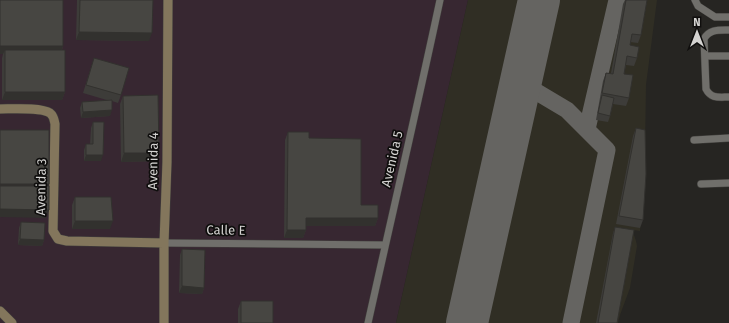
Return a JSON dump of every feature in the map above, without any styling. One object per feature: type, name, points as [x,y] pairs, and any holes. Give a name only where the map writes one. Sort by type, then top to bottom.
[{"type":"main road","name":"Avenida 4","points":[[164,323],[168,0]]},
{"type":"main road","name":"Avenida 3","points":[[0,109],[36,109],[49,113],[54,117],[53,231],[58,239],[67,241]]},
{"type":"main road","name":"Calle E","points":[[67,241],[164,243]]},
{"type":"main road","points":[[0,311],[12,323]]},
{"type":"street","name":"Avenida 5","points":[[368,323],[440,0]]},
{"type":"street","points":[[695,0],[698,6],[715,17],[729,17]]},
{"type":"street","points":[[729,30],[718,30],[706,34],[704,39],[706,89],[710,95],[715,97],[729,97]]},
{"type":"street","points":[[705,56],[729,56]]},
{"type":"street","points":[[694,140],[729,138]]},
{"type":"street","points":[[701,184],[729,183]]},
{"type":"street","name":"Calle E","points":[[164,243],[385,246]]},
{"type":"shaded area","points":[[0,0],[468,0],[396,323],[0,323]]},
{"type":"shaded area","points":[[468,0],[657,0],[646,85],[645,150],[640,231],[621,228],[620,234],[634,235],[637,246],[630,288],[618,323],[396,323]]},
{"type":"building","points":[[0,0],[63,0],[63,46],[0,46]]},
{"type":"building","points":[[80,0],[153,0],[152,33],[79,32]]},
{"type":"building","points":[[626,0],[647,0],[641,35],[632,34],[630,45],[639,47],[637,58],[627,56],[624,74],[633,75],[629,98],[602,93],[606,73],[613,74]]},
{"type":"building","points":[[5,50],[65,50],[65,92],[5,92]]},
{"type":"building","points":[[94,58],[129,68],[121,95],[86,85]]},
{"type":"building","points":[[158,95],[159,153],[124,153],[123,96]]},
{"type":"building","points":[[602,95],[614,98],[610,116],[598,113]]},
{"type":"building","points":[[112,100],[112,110],[83,112],[82,102]]},
{"type":"building","points":[[93,122],[104,122],[103,155],[86,155],[86,144],[93,144]]},
{"type":"building","points":[[636,128],[645,130],[646,174],[643,220],[619,216]]},
{"type":"building","points":[[0,130],[49,130],[49,184],[0,184]]},
{"type":"building","points":[[288,132],[309,132],[309,138],[361,139],[361,205],[378,205],[378,218],[306,218],[306,230],[287,230]]},
{"type":"building","points":[[0,186],[49,186],[49,210],[0,209]]},
{"type":"building","points":[[75,197],[111,197],[113,221],[75,221]]},
{"type":"building","points":[[21,222],[45,223],[44,240],[20,239]]},
{"type":"building","points":[[615,227],[634,230],[617,323],[598,323]]},
{"type":"building","points":[[182,249],[205,250],[204,288],[182,286]]},
{"type":"building","points":[[241,301],[273,301],[273,323],[241,323]]},
{"type":"taxiway","points":[[587,129],[617,0]]},
{"type":"taxiway","points":[[520,82],[567,110],[607,150],[571,323]]},
{"type":"runway","points":[[467,323],[539,0]]}]
